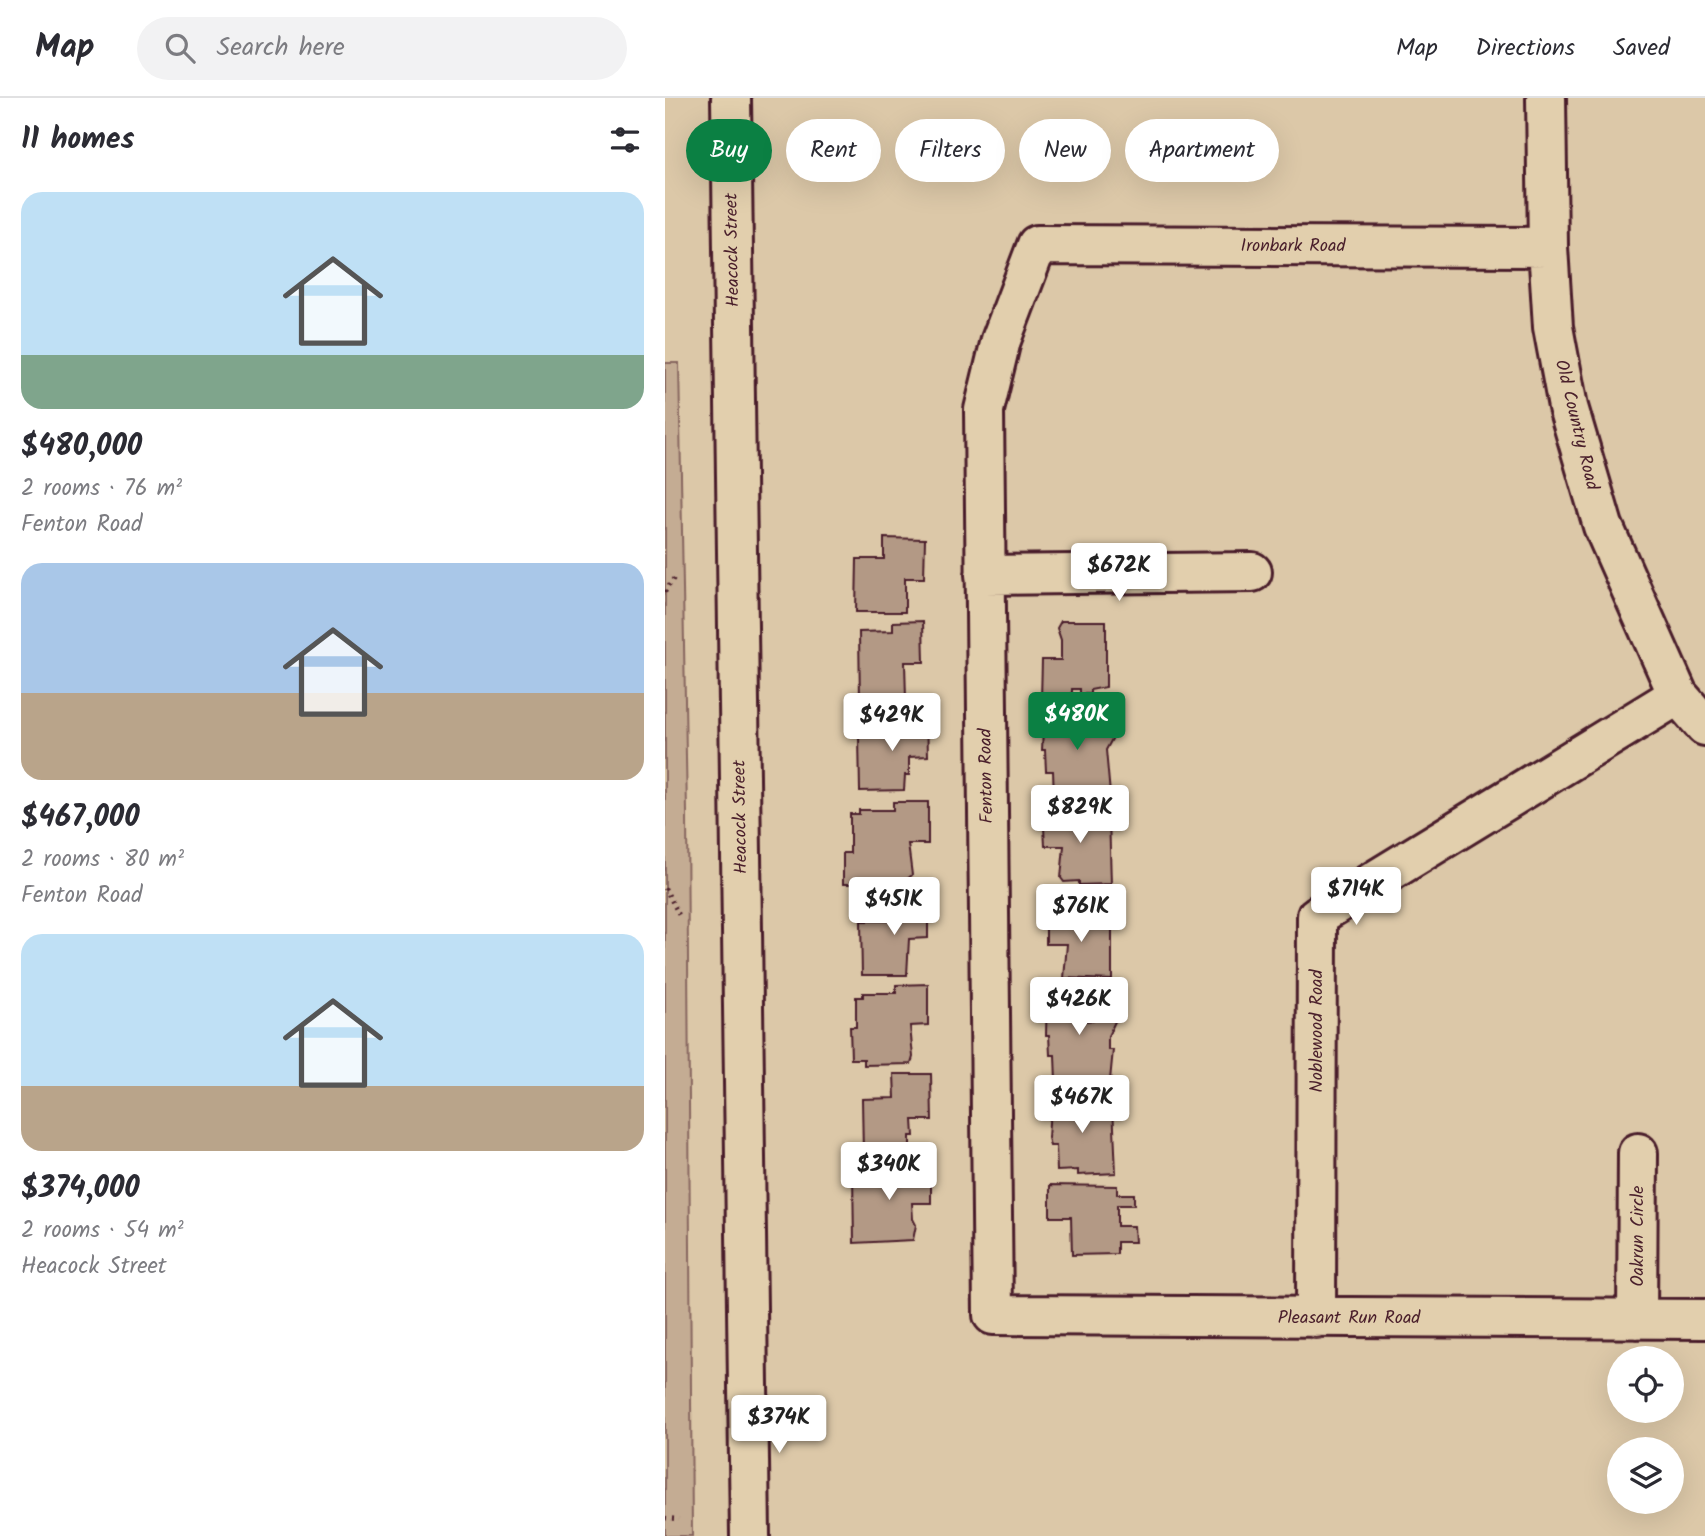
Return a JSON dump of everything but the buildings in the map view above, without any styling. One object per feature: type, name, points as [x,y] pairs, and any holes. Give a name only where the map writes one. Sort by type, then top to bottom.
[{"type":"street","name":"Heacock Street","points":[[731,98],[750,1536]]},
{"type":"street","name":"Old Country Road","points":[[1546,98],[1548,247],[1553,327],[1571,420],[1603,526],[1678,695],[1705,726]]},
{"type":"street","name":"Ironbark Road","points":[[1037,245],[1548,247]]},
{"type":"street","name":"Fenton Road","points":[[993,1315],[984,410],[1001,340],[1037,245]]},
{"type":"street","points":[[985,575],[1252,572]]},
{"type":"street","name":"Noblewood Road","points":[[1316,1318],[1317,916],[1678,695]]},
{"type":"street","name":"Oakrun Circle","points":[[1637,1319],[1638,1153]]},
{"type":"street","name":"Pleasant Run Road","points":[[993,1315],[1705,1319]]},
{"type":"path","points":[[665,592],[674,578]]},
{"type":"path","points":[[665,888],[679,915]]},
{"type":"path","points":[[665,1518],[679,1519]]},
{"type":"shaded area","points":[[665,363],[679,363],[687,813],[692,1536],[665,1536]]}]
